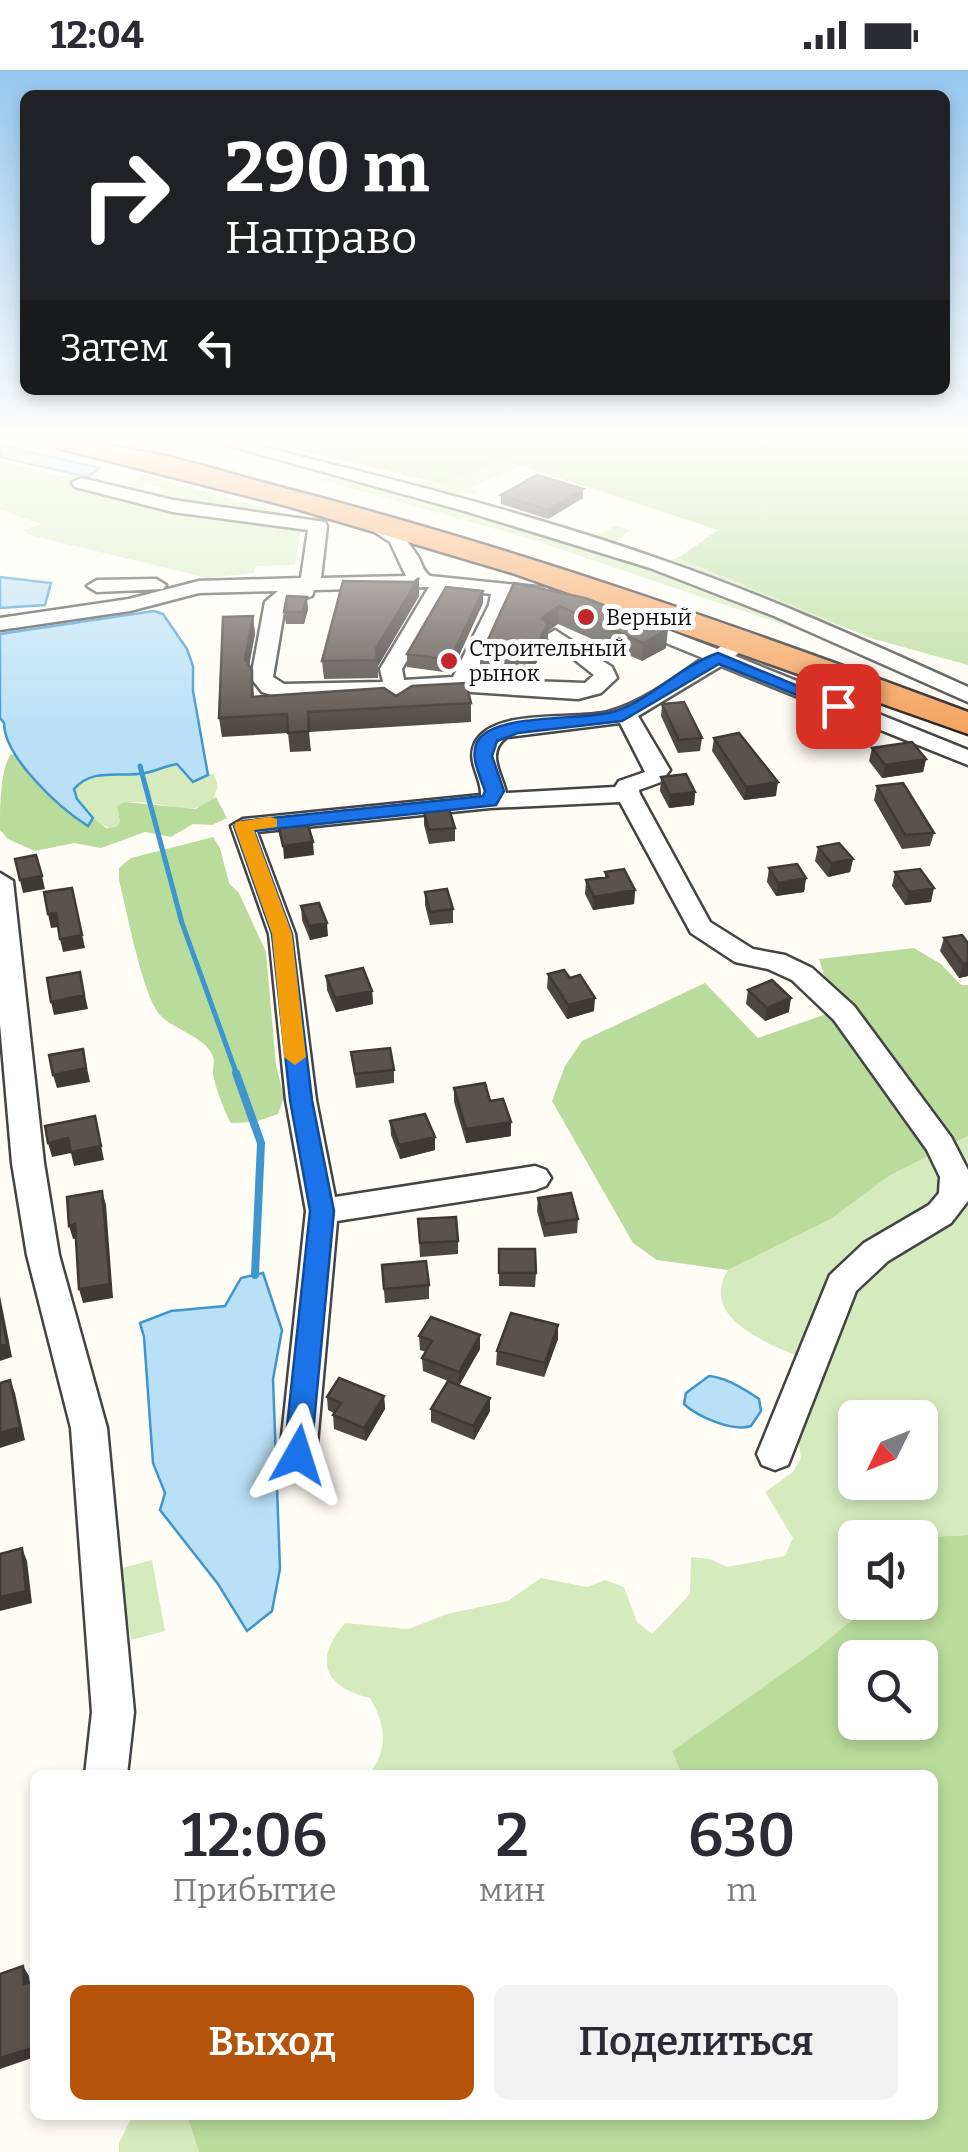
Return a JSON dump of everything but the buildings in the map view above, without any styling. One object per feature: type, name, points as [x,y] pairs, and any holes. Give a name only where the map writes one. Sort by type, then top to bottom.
[{"type":"highway","points":[[441,540],[476,550],[731,649],[968,724]]},
{"type":"highway","points":[[498,540],[968,698]]},
{"type":"street","points":[[310,584],[316,540]]},
{"type":"street","points":[[399,540],[424,581]]},
{"type":"street","points":[[581,540],[719,586],[968,698]]},
{"type":"street","points":[[424,581],[287,594],[275,602],[262,678],[270,687],[297,692],[396,696],[460,684],[578,692],[601,684],[606,678],[604,672],[556,636]]},
{"type":"street","points":[[396,696],[390,669],[424,581]]},
{"type":"street","points":[[97,586],[424,581],[570,598],[731,649],[968,758]]},
{"type":"street","points":[[0,624],[130,605],[200,586]]},
{"type":"street","points":[[460,684],[499,605],[502,590]]},
{"type":"street","points":[[490,801],[494,791],[483,756],[484,744],[491,737],[515,728],[600,720],[626,713],[731,649]]},
{"type":"street","points":[[626,713],[658,770],[653,777],[627,786],[628,794],[700,926],[745,956],[776,961],[802,974],[844,1012],[940,1145],[956,1177],[955,1196],[940,1214],[876,1252],[842,1284],[775,1454]]},
{"type":"street","points":[[298,1455],[322,1211],[301,1100],[282,934],[243,826],[490,801],[628,794]]},
{"type":"street","points":[[0,881],[28,1163],[43,1255],[89,1428],[113,1712],[107,1770]]},
{"type":"street","points":[[322,1211],[535,1178]]},
{"type":"green space","points":[[51,540],[299,540],[295,565],[256,566],[254,573],[207,578]]},
{"type":"green space","points":[[533,540],[569,540],[640,563],[808,633]]},
{"type":"green space","points":[[603,540],[616,540],[614,542],[670,561],[678,557],[874,639]]},
{"type":"green space","points":[[703,540],[968,540],[968,665],[874,639],[678,558]]},
{"type":"green space","points":[[11,754],[17,755],[58,802],[88,825],[93,818],[106,828],[116,827],[120,822],[117,806],[125,802],[196,809],[216,797],[227,818],[212,825],[193,824],[171,837],[145,832],[101,848],[74,843],[35,851],[8,839],[0,830],[3,779]]},
{"type":"green space","points":[[177,764],[187,776],[214,774],[218,786],[212,803],[188,808],[128,803],[117,806],[120,822],[115,828],[90,816],[74,792],[77,783],[103,773],[144,774]]},
{"type":"green space","points":[[213,837],[229,883],[239,893],[266,952],[276,1065],[284,1097],[278,1114],[255,1122],[231,1123],[215,1084],[210,1051],[166,1020],[153,1004],[119,880],[119,868],[131,858]]},
{"type":"green space","points":[[914,948],[941,964],[961,985],[968,985],[968,1136],[889,1176],[831,1219],[728,1270],[657,1260],[633,1243],[552,1101],[565,1066],[582,1041],[705,983],[758,1038],[835,1011],[819,959]]},
{"type":"green space","points":[[968,1136],[968,1535],[938,1536],[938,1520],[838,1520],[838,1620],[852,1620],[672,1751],[680,1770],[372,1770],[382,1747],[379,1718],[370,1698],[342,1687],[328,1670],[329,1649],[345,1623],[409,1629],[447,1614],[508,1601],[541,1578],[587,1587],[605,1580],[624,1587],[637,1622],[652,1634],[690,1594],[691,1557],[710,1559],[727,1567],[785,1556],[793,1538],[765,1492],[793,1472],[801,1458],[796,1425],[819,1365],[766,1342],[733,1319],[723,1305],[721,1289],[728,1270],[831,1219],[889,1176]]},
{"type":"green space","points":[[968,1535],[968,2152],[199,2152],[189,2120],[938,2120],[938,1770],[680,1770],[672,1751],[852,1620],[938,1620],[938,1536]]},
{"type":"green space","points":[[152,1560],[165,1631],[131,1640],[119,1569]]},
{"type":"green space","points":[[130,2120],[189,2120],[199,2152],[119,2152],[119,2143]]},
{"type":"water","points":[[0,577],[51,583],[45,605],[0,608]]},
{"type":"water","points":[[154,611],[163,614],[187,649],[193,666],[193,691],[208,775],[193,782],[177,764],[145,773],[90,778],[74,789],[93,818],[88,826],[35,780],[6,736],[0,718],[0,634]]},
{"type":"water","points":[[263,1273],[282,1330],[273,1379],[280,1569],[272,1611],[247,1631],[218,1584],[160,1510],[165,1493],[153,1463],[140,1323],[171,1311],[225,1306],[241,1278]]},
{"type":"water","points":[[709,1376],[728,1381],[759,1399],[761,1411],[751,1426],[716,1422],[684,1404],[686,1393]]},
{"type":"waterway","points":[[140,766],[182,923],[237,1075]]},
{"type":"waterway","points":[[236,1073],[261,1143],[255,1275]]},
{"type":"slow traffic","points":[[270,823],[243,826],[282,934],[295,1057]]},
{"type":"place","name":"Верный","points":[[586,617]]},
{"type":"place","name":"Строительный рынок","points":[[449,661]]},
{"type":"route","points":[[298,1455],[322,1211],[301,1100],[282,934],[243,826],[490,801],[494,791],[483,756],[484,744],[491,737],[515,728],[616,718],[718,658],[838,706]]}]
